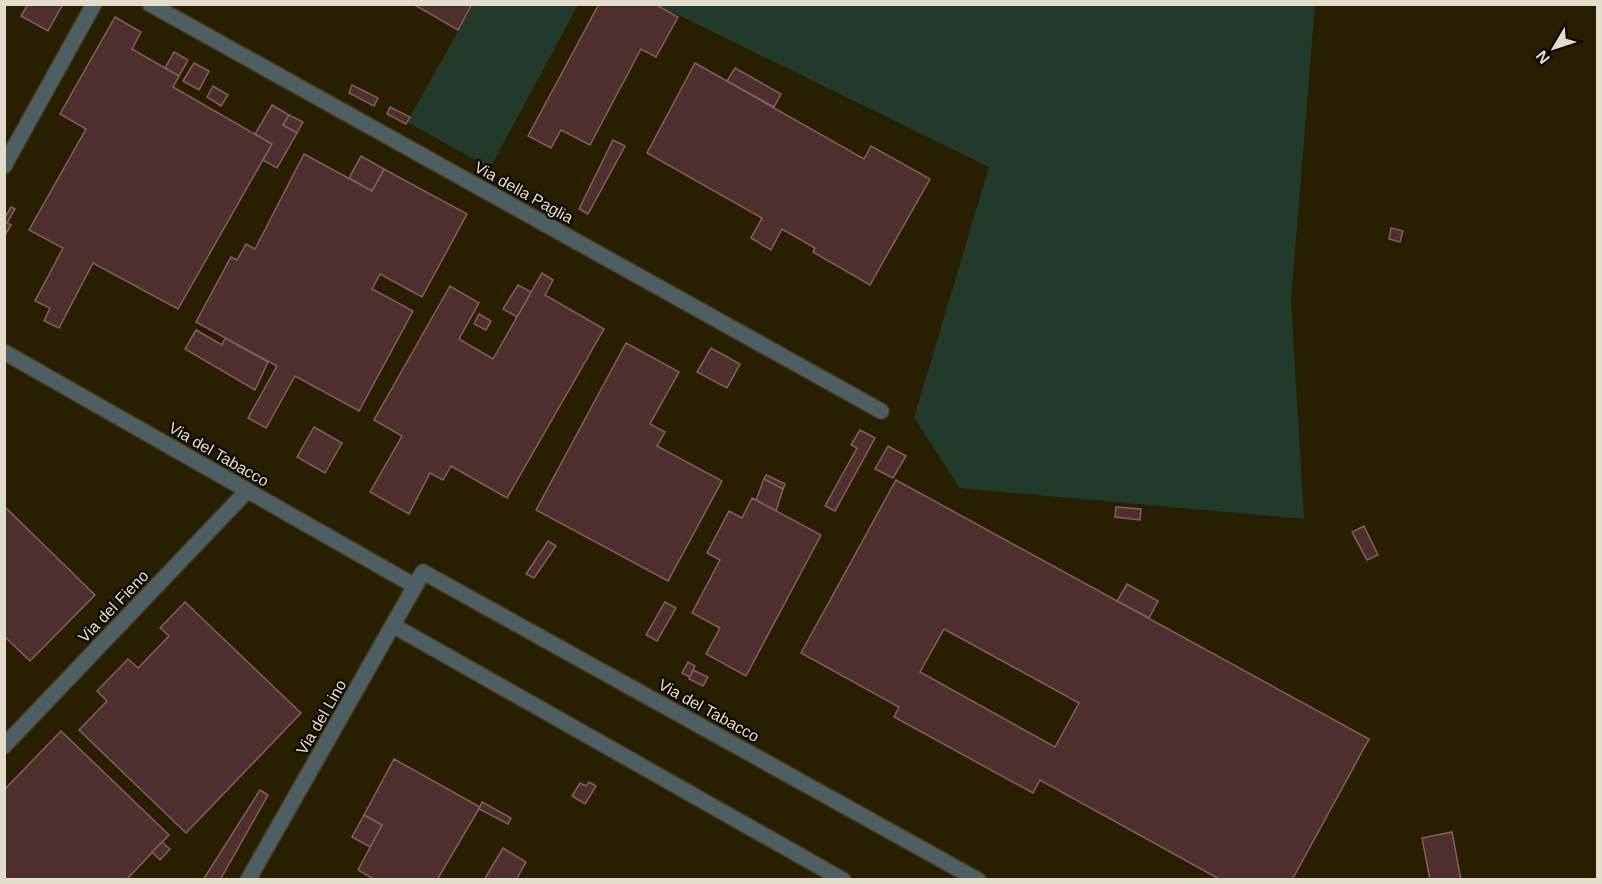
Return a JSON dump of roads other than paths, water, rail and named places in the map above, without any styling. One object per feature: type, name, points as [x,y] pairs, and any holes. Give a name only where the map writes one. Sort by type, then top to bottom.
[{"type":"street","points":[[4,166],[94,4]]},
{"type":"street","name":"Via della Paglia","points":[[150,4],[881,411]]},
{"type":"street","name":"Via del Tabacco","points":[[4,352],[415,586]]},
{"type":"street","name":"Via del Fieno","points":[[4,746],[247,490]]},
{"type":"street","name":"Via del Tabacco","points":[[423,572],[978,879]]},
{"type":"street","name":"Via del Lino","points":[[248,879],[423,572]]},
{"type":"street","points":[[394,626],[843,879]]}]
